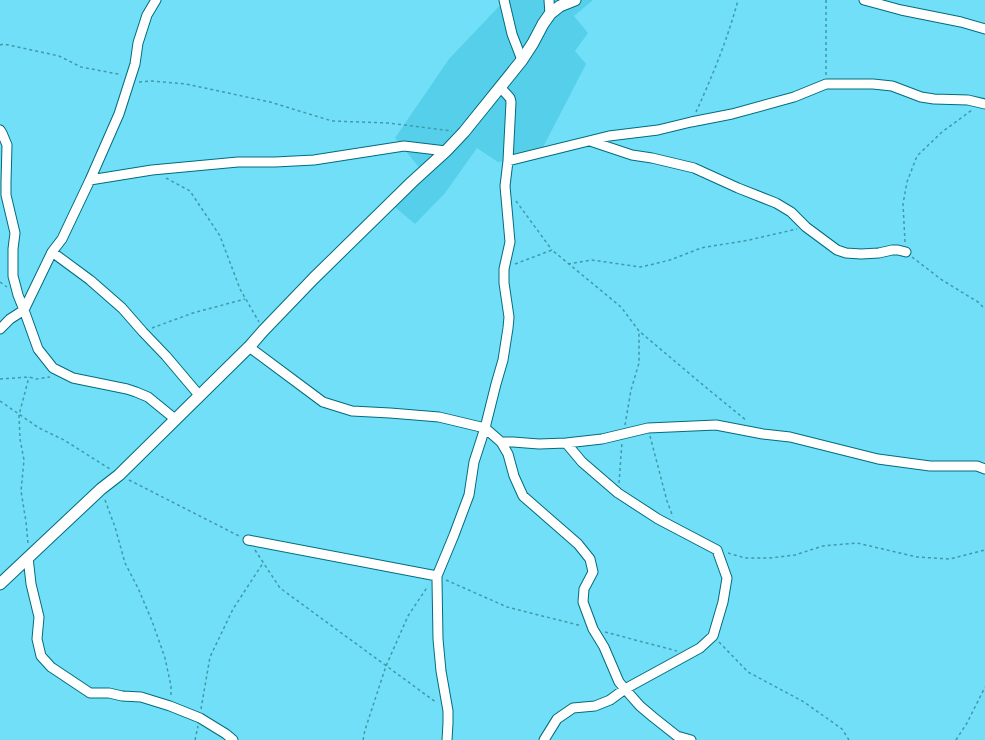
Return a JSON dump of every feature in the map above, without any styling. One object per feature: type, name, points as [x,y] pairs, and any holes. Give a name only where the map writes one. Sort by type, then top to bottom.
[{"type":"street","points":[[0,329],[10,319],[24,310],[52,252],[62,239],[90,180],[119,114],[130,82],[135,64],[138,43],[147,14],[148,0]]},
{"type":"street","points":[[147,14],[156,0]]},
{"type":"street","points":[[504,0],[512,34],[522,60]]},
{"type":"street","points":[[549,0],[550,14]]},
{"type":"street","points":[[0,584],[101,489],[119,475],[250,346],[314,278],[412,182],[446,152],[522,60],[550,14],[560,6],[575,0]]},
{"type":"street","points":[[864,0],[901,10],[961,22],[985,29]]},
{"type":"street","points":[[508,160],[609,136],[658,130],[732,114],[794,97],[826,84],[873,84],[892,86],[921,97],[968,100],[983,103]]},
{"type":"street","points":[[446,740],[448,711],[441,671],[438,639],[437,578],[469,495],[474,462],[486,428],[496,384],[504,360],[508,328],[504,269],[510,242],[505,186],[511,102],[510,98],[500,87]]},
{"type":"street","points":[[0,130],[7,145],[6,195],[15,232],[13,276],[18,295],[38,349],[53,368],[66,375],[73,378],[127,389],[148,397],[175,419]]},
{"type":"street","points":[[590,141],[605,147],[694,168],[776,203],[791,212],[806,227],[837,250],[846,253],[879,253],[892,250],[906,252]]},
{"type":"street","points":[[90,180],[152,170],[238,162],[314,160],[404,146],[446,152]]},
{"type":"street","points":[[52,252],[90,280],[122,308],[200,395]]},
{"type":"street","points":[[250,346],[323,402],[352,411],[439,417],[486,428],[501,442],[508,454],[514,476],[523,496],[578,544],[590,559],[593,572],[584,589],[583,602],[619,682],[640,706],[653,718],[677,736],[691,740]]},
{"type":"street","points":[[501,442],[539,444],[566,443],[602,439],[648,428],[716,425],[763,434],[790,437],[878,459],[930,466],[977,466],[985,469]]},
{"type":"street","points":[[544,740],[557,719],[573,708],[595,706],[610,700],[700,648],[713,636],[723,602],[727,578],[716,550],[658,519],[618,493],[582,462],[566,443]]},
{"type":"street","points":[[248,540],[437,578]]},
{"type":"street","points":[[28,557],[31,584],[39,617],[37,639],[41,656],[51,667],[90,693],[109,693],[122,696],[141,697],[170,706],[200,718],[233,740]]},
{"type":"path","points":[[692,122],[729,29],[738,0]]},
{"type":"path","points":[[826,0],[826,84]]},
{"type":"path","points":[[0,45],[4,44],[58,56],[81,67],[118,74],[130,82],[152,81],[186,84],[270,102],[332,121],[388,123],[464,132]]},
{"type":"path","points":[[983,103],[942,132],[917,156],[907,182],[903,204],[906,252],[942,280],[978,302],[985,309]]},
{"type":"path","points":[[152,170],[190,191],[220,236],[240,288],[263,331]]},
{"type":"path","points":[[515,199],[552,250],[621,307],[639,331],[702,386],[763,434]]},
{"type":"path","points":[[568,264],[592,260],[640,267],[670,260],[701,248],[749,240],[806,227]]},
{"type":"path","points":[[504,269],[552,250]]},
{"type":"path","points":[[142,332],[157,325],[193,313],[245,299]]},
{"type":"path","points":[[618,493],[621,470],[622,434],[631,390],[639,363],[639,331]]},
{"type":"path","points":[[0,379],[29,377],[36,379],[66,375]]},
{"type":"path","points":[[28,557],[26,522],[21,491],[24,460],[20,438],[19,415],[29,377]]},
{"type":"path","points":[[0,401],[39,428],[64,440],[119,475],[248,540],[280,588],[448,711]]},
{"type":"path","points":[[648,428],[667,501],[677,529]]},
{"type":"path","points":[[101,489],[115,527],[125,563],[138,588],[152,621],[165,658],[171,686],[170,706]]},
{"type":"path","points":[[716,550],[745,558],[770,558],[795,555],[823,546],[857,543],[917,557],[950,559],[985,550]]},
{"type":"path","points":[[195,740],[210,657],[233,609],[263,563]]},
{"type":"path","points":[[363,740],[364,730],[386,666],[408,616],[428,586],[437,578],[508,607],[688,654]]},
{"type":"path","points":[[713,636],[748,672],[804,702],[842,729],[849,740]]},
{"type":"path","points":[[956,740],[985,687]]},
{"type":"shaded area","points":[[505,0],[593,0],[574,16],[588,33],[575,51],[586,64],[540,153],[498,162],[477,148],[445,193],[415,224],[390,203],[423,172],[395,138],[449,59]]}]
